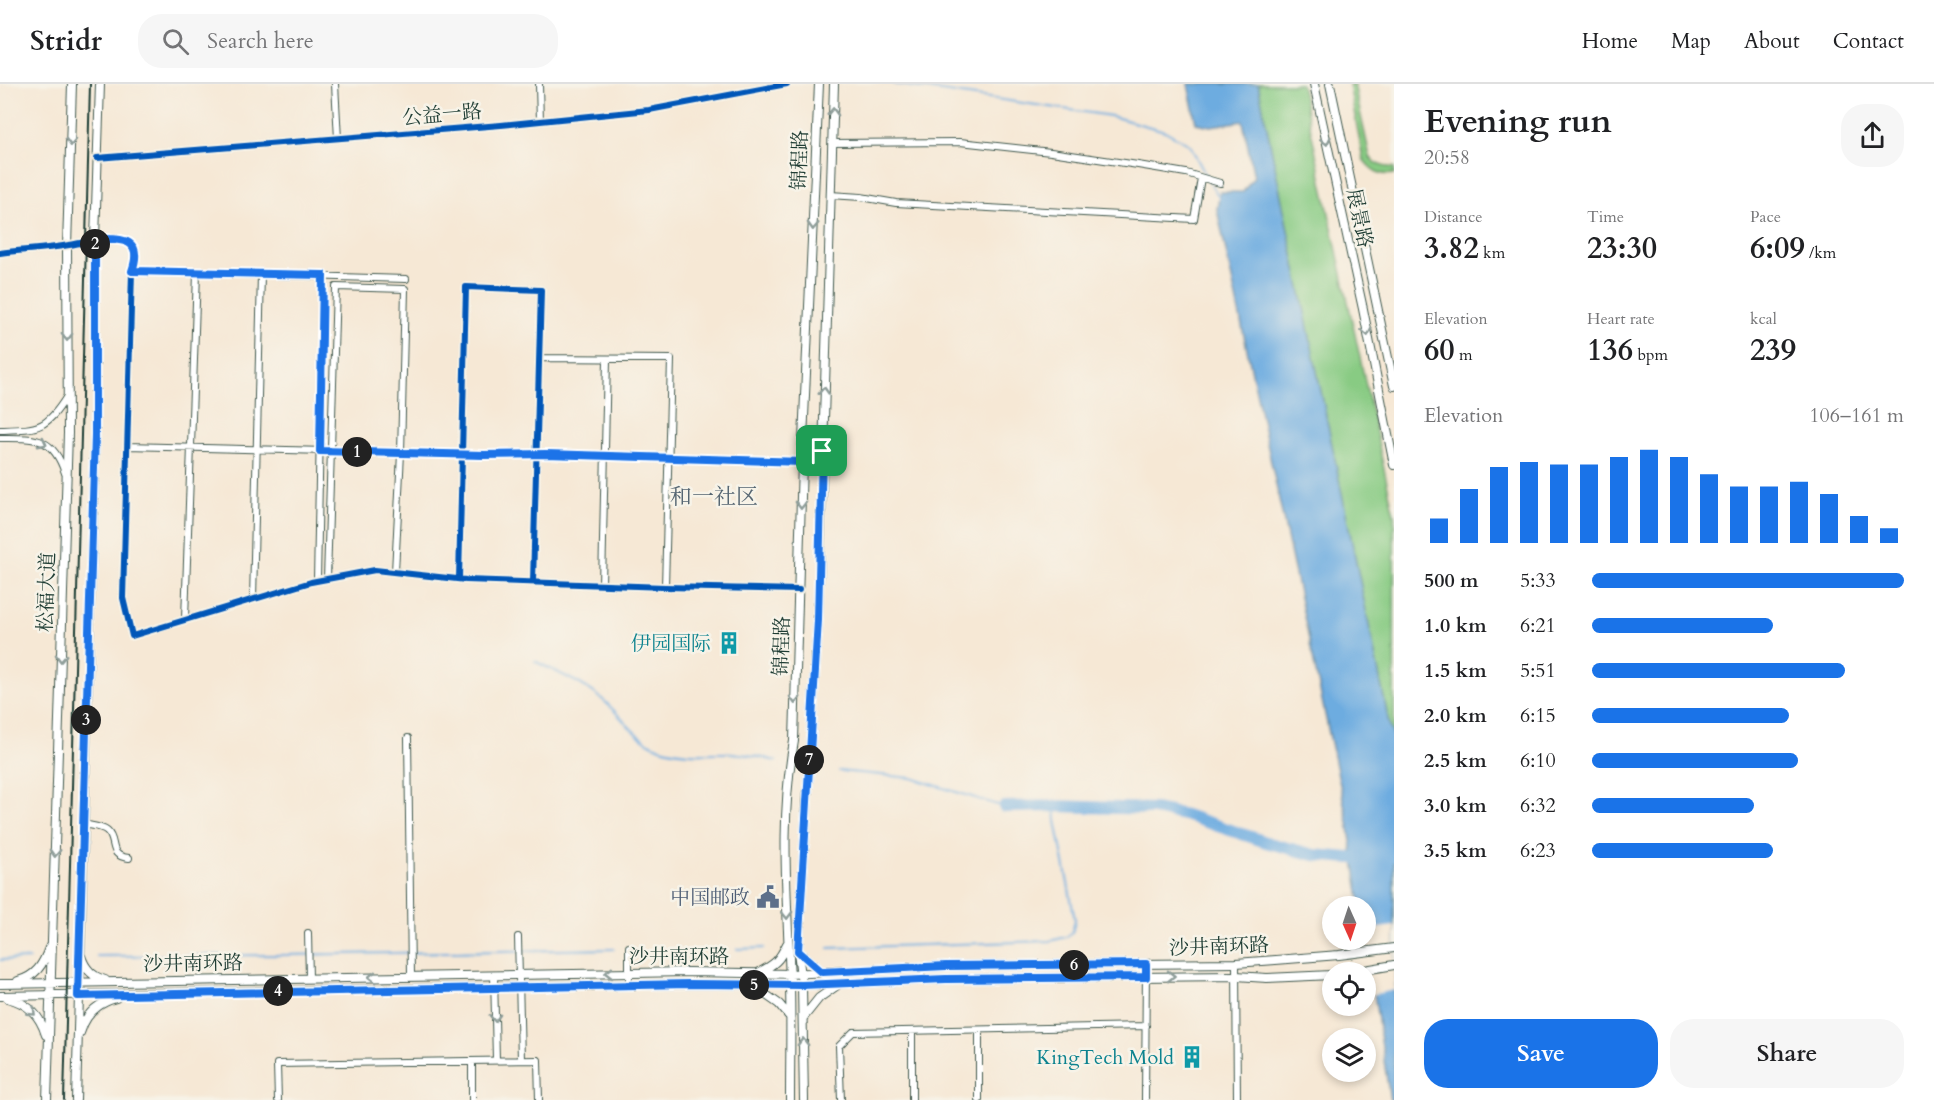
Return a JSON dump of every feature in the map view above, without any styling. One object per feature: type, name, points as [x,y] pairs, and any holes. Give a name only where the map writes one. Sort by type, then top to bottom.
[{"type":"main road","name":"松福大道","points":[[47,1100],[66,478],[67,246],[72,84]]},
{"type":"main road","points":[[75,1100],[95,434],[95,239],[100,84]]},
{"type":"main road","name":"锦程路","points":[[790,1100],[790,974],[787,943],[786,858],[788,776],[794,741],[802,462],[819,84]]},
{"type":"main road","name":"锦程路","points":[[804,1100],[802,985],[798,951],[818,620],[834,84]]},
{"type":"main road","name":"展景路","points":[[1314,84],[1394,465]]},
{"type":"main road","name":"展景路","points":[[1330,84],[1391,359],[1394,386]]},
{"type":"main road","points":[[803,451],[822,451]]},
{"type":"main road","points":[[3,984],[28,978],[38,971],[47,954],[52,935]]},
{"type":"main road","points":[[758,973],[780,959],[787,943]]},
{"type":"main road","points":[[80,946],[82,959],[88,970],[102,979],[116,981]]},
{"type":"main road","name":"沙井南环路","points":[[3,984],[519,974],[800,974],[946,966],[1236,963],[1394,948]]},
{"type":"main road","points":[[798,951],[822,972]]},
{"type":"main road","points":[[1376,968],[1394,965]]},
{"type":"main road","name":"沙井南环路","points":[[0,997],[629,985],[802,985],[946,979],[1236,976],[1268,978],[1322,975]]},
{"type":"main road","points":[[803,1020],[810,1007],[839,984]]},
{"type":"main road","points":[[751,985],[774,1000],[790,1017]]},
{"type":"main road","points":[[77,1046],[85,1020],[93,1010],[111,999],[137,994]]},
{"type":"main road","points":[[0,997],[15,1000],[34,1011],[49,1044]]},
{"type":"street","points":[[336,84],[338,139]]},
{"type":"street","points":[[539,84],[540,122]]},
{"type":"street","name":"公益一路","points":[[98,158],[540,122],[649,110],[788,84]]},
{"type":"street","points":[[832,143],[960,142],[1051,152],[1186,173],[1220,183]]},
{"type":"street","points":[[830,195],[896,203],[1194,219],[1201,178]]},
{"type":"street","points":[[0,253],[67,246],[95,239],[122,239],[129,242],[136,251],[132,271],[123,598],[132,636],[317,581],[375,570],[459,579],[799,590]]},
{"type":"street","points":[[132,271],[406,279]]},
{"type":"street","points":[[185,619],[197,273]]},
{"type":"street","points":[[253,599],[261,274]]},
{"type":"street","points":[[317,581],[323,275]]},
{"type":"street","points":[[327,579],[336,287],[405,289],[395,572]]},
{"type":"street","points":[[459,579],[466,287],[541,290],[533,582]]},
{"type":"street","points":[[539,358],[671,359],[665,587]]},
{"type":"street","points":[[602,585],[607,359]]},
{"type":"street","points":[[0,430],[40,427],[52,418],[68,395]]},
{"type":"street","points":[[0,438],[40,440],[57,454],[66,478]]},
{"type":"street","points":[[127,446],[802,462]]},
{"type":"street","points":[[408,738],[411,976]]},
{"type":"street","points":[[83,824],[102,828],[108,832],[115,852],[129,858]]},
{"type":"street","points":[[308,933],[309,978]]},
{"type":"street","points":[[518,937],[521,1060]]},
{"type":"street","points":[[628,947],[629,985]]},
{"type":"street","points":[[1236,963],[1237,1100]]},
{"type":"street","points":[[1145,1100],[1146,964]]},
{"type":"street","points":[[494,975],[496,1060]]},
{"type":"street","points":[[841,1100],[840,1046],[853,1032],[1146,1026]]},
{"type":"street","points":[[980,1030],[980,1100]]},
{"type":"street","points":[[912,1031],[912,1100]]},
{"type":"street","points":[[278,1100],[277,1064],[538,1060],[539,1100]]},
{"type":"street","points":[[471,1061],[472,1100]]},
{"type":"green space","points":[[1258,84],[1301,84],[1394,515],[1394,737],[1390,728]]},
{"type":"green space","points":[[1349,84],[1354,84],[1370,157],[1380,165],[1394,167],[1394,174],[1377,172],[1363,159]]},
{"type":"water","points":[[1188,84],[1258,84],[1390,728],[1394,737],[1394,1100],[1390,1100],[1376,1007],[1376,962],[1369,962],[1367,950],[1376,950],[1376,896],[1359,896],[1348,822],[1217,209],[1220,192],[1243,192],[1254,177],[1243,121],[1211,126],[1196,123]]},
{"type":"pier","points":[[1394,926],[1394,990],[1376,994],[1376,962],[1366,962],[1365,950],[1376,950],[1376,928]]},
{"type":"waterway","points":[[894,84],[1111,116],[1165,131],[1190,145],[1206,176]]},
{"type":"waterway","points":[[1209,181],[1220,199]]},
{"type":"waterway","points":[[535,661],[596,694],[642,738],[658,747],[684,752],[739,754],[776,761]]},
{"type":"waterway","points":[[839,771],[912,778],[1004,807]]},
{"type":"waterway","points":[[829,948],[1050,941],[1066,937],[1072,933],[1075,920],[1055,806]]},
{"type":"waterway","points":[[1004,807],[1154,809],[1185,815],[1269,843],[1314,855],[1349,858],[1394,856]]},
{"type":"waterway","points":[[737,949],[764,948]]},
{"type":"waterway","points":[[97,956],[614,949]]},
{"type":"waterway","points":[[0,960],[29,959]]},
{"type":"railway","points":[[64,1100],[90,84]]},
{"type":"cycle path","points":[[97,158],[501,125],[649,110],[787,84]]},
{"type":"cycle path","points":[[0,253],[116,238],[133,246],[135,256],[132,271],[123,598],[132,636],[311,582],[375,570],[466,580],[799,590]]},
{"type":"cycle path","points":[[459,579],[466,287],[541,290],[533,582]]},
{"type":"place","name":"伊园国际","points":[[729,643]]},
{"type":"place","name":"中国邮政","points":[[768,897]]},
{"type":"place","name":"KingTech Mold","points":[[1192,1057]]},
{"type":"district","name":"和一社区","points":[[714,496]]},
{"type":"route","points":[[95,239],[122,239],[129,242],[136,251],[132,271],[323,275],[320,451],[484,455],[546,454],[802,462],[803,451],[822,451],[818,620],[798,951],[822,972],[946,966],[1146,964],[1146,977],[946,979],[802,985],[689,984],[78,996],[95,434],[95,239]]}]
